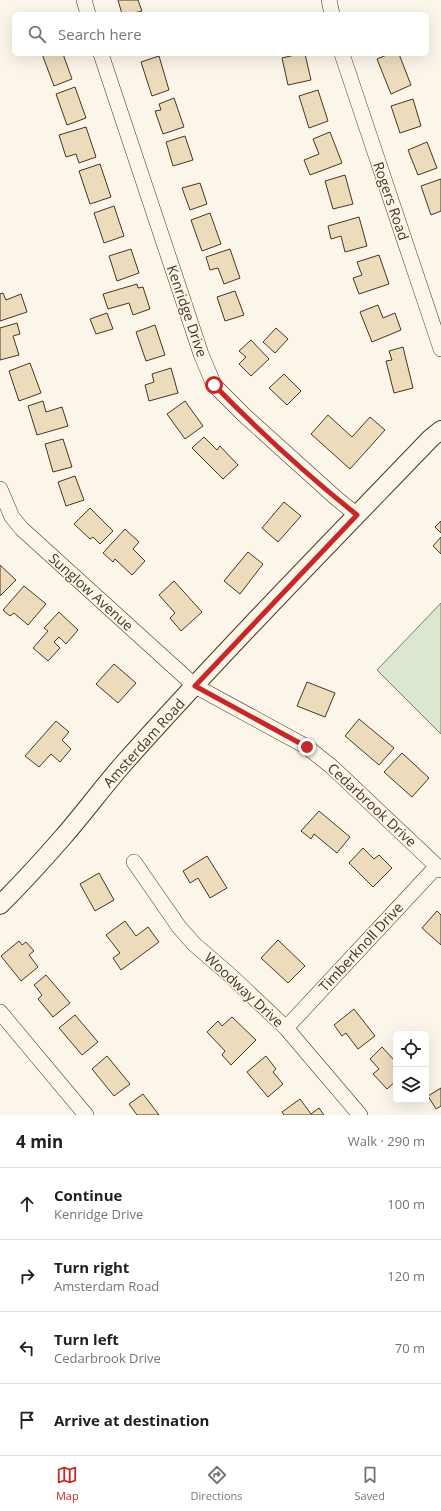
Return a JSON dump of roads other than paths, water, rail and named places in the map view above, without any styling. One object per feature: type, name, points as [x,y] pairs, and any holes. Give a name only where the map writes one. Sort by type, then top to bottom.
[{"type":"main road","name":"Amsterdam Road","points":[[0,905],[58,842],[124,764],[195,686],[357,515],[431,438],[441,430]]},
{"type":"street","points":[[84,0],[87,12]]},
{"type":"street","points":[[329,0],[332,12]]},
{"type":"street","name":"Kenridge Drive","points":[[102,56],[201,354],[214,385],[244,415],[357,515]]},
{"type":"street","name":"Rogers Road","points":[[343,56],[441,349]]},
{"type":"street","name":"Sunglow Avenue","points":[[0,488],[12,517],[22,529],[195,686]]},
{"type":"street","name":"Cedarbrook Drive","points":[[195,686],[307,747],[332,767],[439,868]]},
{"type":"street","name":"Woodway Drive","points":[[134,862],[179,927],[194,944],[231,976],[286,1028],[360,1115]]},
{"type":"street","name":"Timberknoll Drive","points":[[286,1028],[439,868]]},
{"type":"street","points":[[0,1012],[86,1115]]}]
